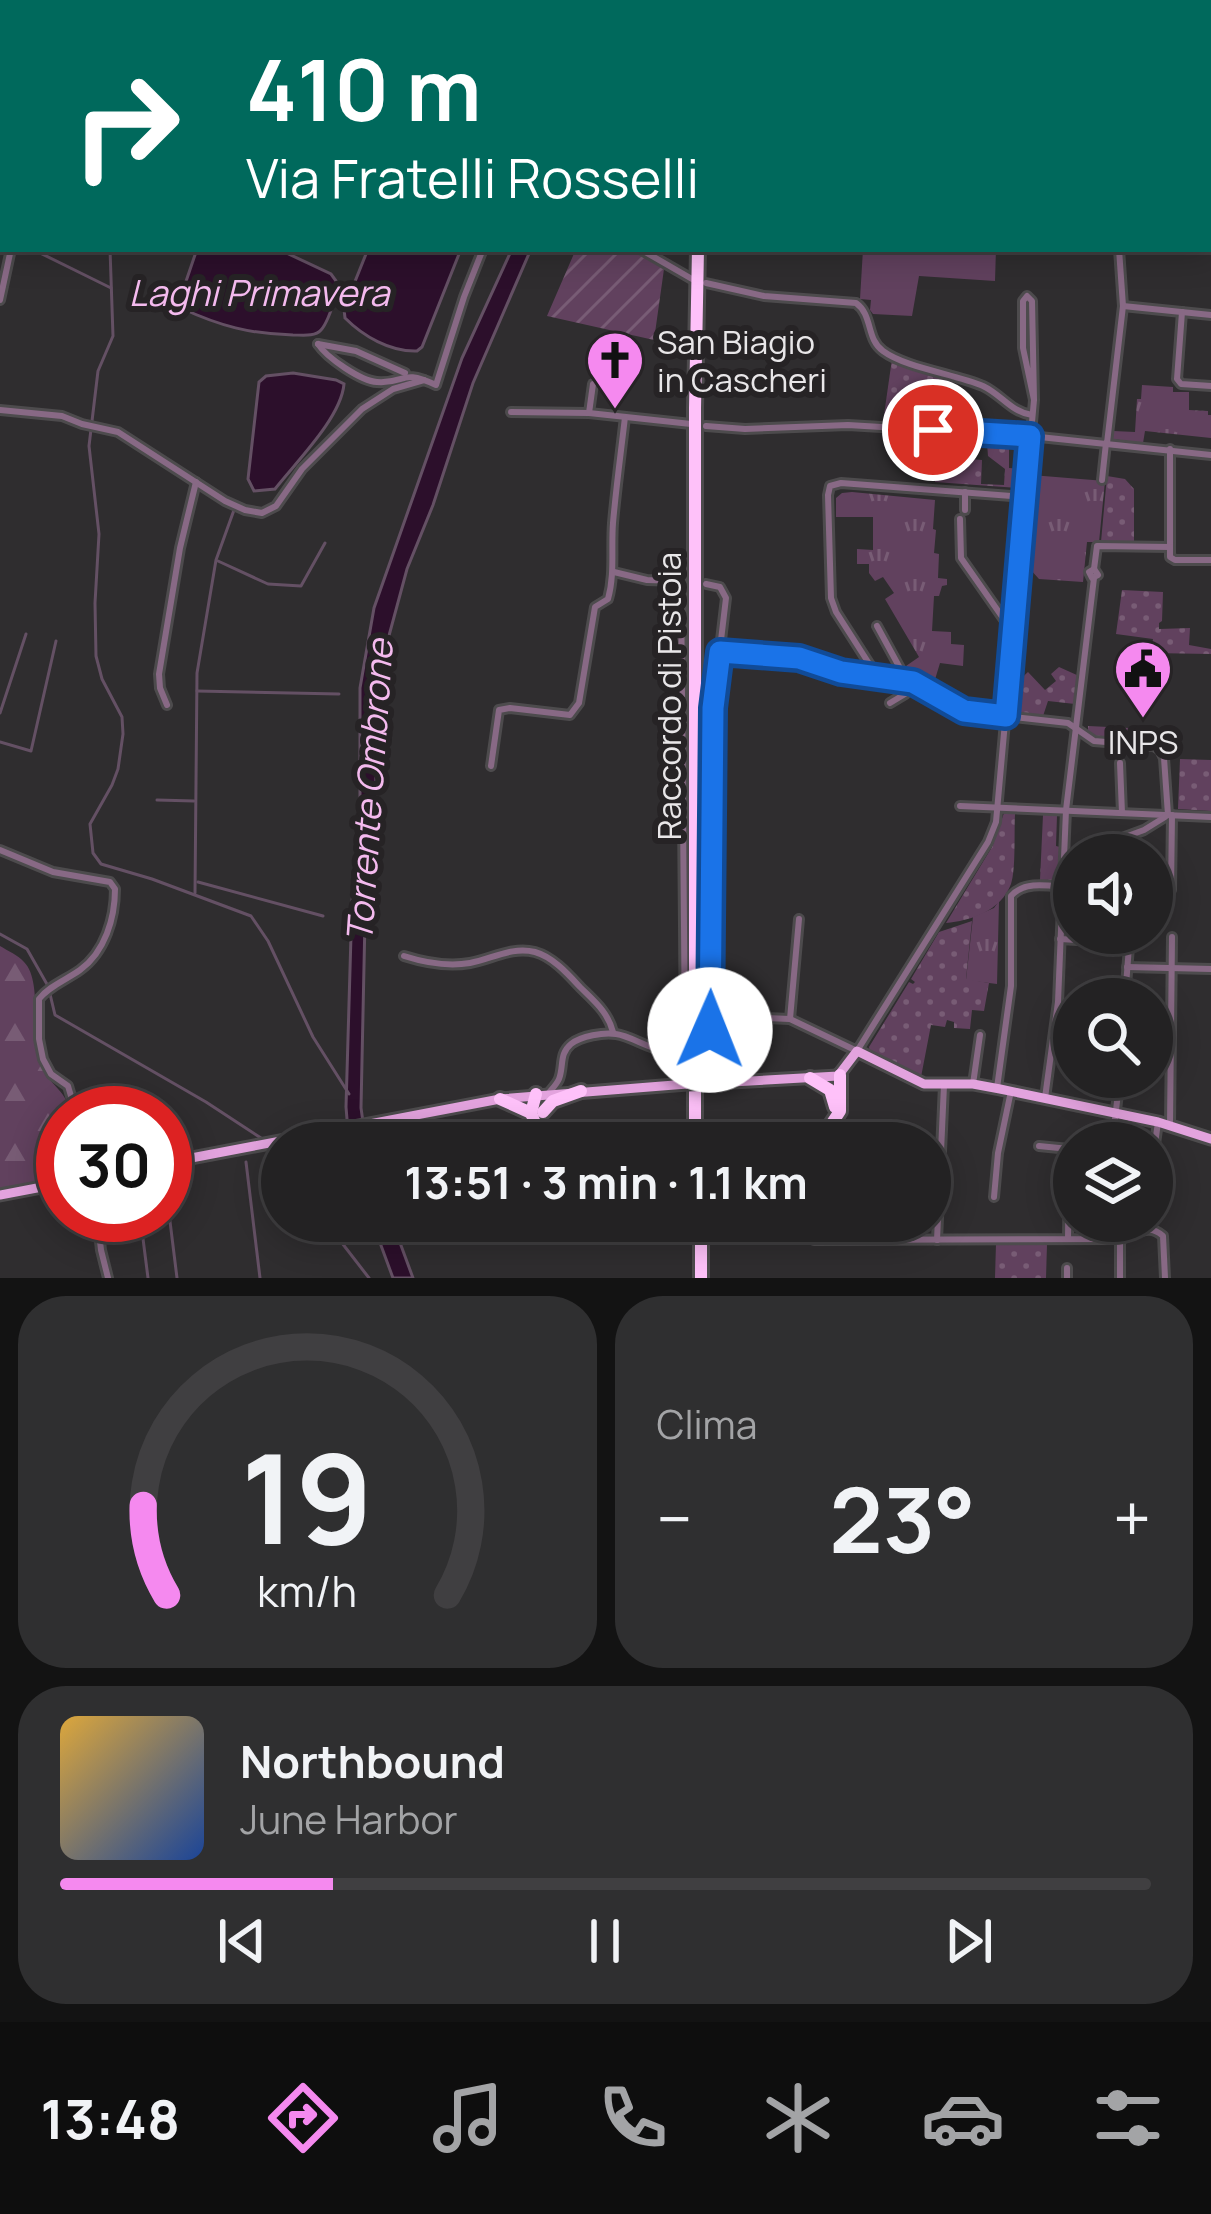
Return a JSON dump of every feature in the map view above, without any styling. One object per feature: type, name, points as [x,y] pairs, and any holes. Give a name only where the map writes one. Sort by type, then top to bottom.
[{"type":"highway","name":"Raccordo di Pistoia","points":[[698,1122],[695,408],[701,252]]},
{"type":"highway","points":[[810,1078],[835,1081],[834,1122]]},
{"type":"highway","points":[[537,1112],[581,1091]]},
{"type":"highway","points":[[539,1122],[542,1094]]},
{"type":"highway","points":[[500,1099],[537,1112]]},
{"type":"highway","points":[[697,1242],[698,1278]]},
{"type":"main road","points":[[835,1081],[857,1051],[916,1082],[974,1084],[1160,1122]]},
{"type":"main road","points":[[192,1158],[500,1099],[810,1078]]},
{"type":"main road","points":[[1173,1126],[1211,1139]]},
{"type":"main road","points":[[0,1195],[36,1188]]},
{"type":"street","points":[[0,300],[10,252]]},
{"type":"street","points":[[409,375],[371,380],[331,358],[318,344],[356,351],[436,385],[482,252]]},
{"type":"street","points":[[645,252],[692,279]]},
{"type":"street","points":[[1102,480],[1123,306],[1119,252]]},
{"type":"street","points":[[706,283],[764,296],[856,303],[865,310],[874,342],[884,352],[979,385],[1018,412],[1032,415]]},
{"type":"street","points":[[706,584],[720,587],[726,595],[713,708],[710,1028],[722,1033],[766,1018],[790,1019],[857,1051],[994,829],[1034,400],[1023,300],[1028,296],[1032,301],[1027,334]]},
{"type":"street","points":[[1123,306],[1211,315]]},
{"type":"street","points":[[1182,312],[1177,380],[1211,386]]},
{"type":"street","points":[[0,410],[62,416],[118,431],[236,507],[262,513],[279,502],[304,467],[362,409],[393,389],[424,380]]},
{"type":"street","points":[[589,413],[593,384]]},
{"type":"street","points":[[511,412],[589,413],[691,424]]},
{"type":"street","points":[[491,766],[499,710],[570,715],[578,708],[596,607],[608,599],[614,572],[613,525],[625,417]]},
{"type":"street","points":[[706,426],[848,425],[1211,454]]},
{"type":"street","points":[[1170,449],[1169,555],[1211,560]]},
{"type":"street","points":[[167,705],[159,674],[196,482]]},
{"type":"street","points":[[877,676],[830,598],[832,485],[1024,497]]},
{"type":"street","points":[[964,495],[961,558],[1012,630]]},
{"type":"street","points":[[1065,834],[1097,545],[1170,547]]},
{"type":"street","points":[[614,572],[647,580],[691,582]]},
{"type":"street","points":[[542,1094],[558,1082],[563,1054],[574,1042],[613,1033],[665,1050],[680,1047],[686,1038],[681,581]]},
{"type":"street","points":[[998,612],[1014,616]]},
{"type":"street","points":[[877,626],[909,681],[905,694],[890,703]]},
{"type":"street","points":[[720,652],[799,658],[832,670],[909,681],[964,711],[1068,722],[1094,741],[1150,745],[1160,750],[1164,761],[1170,834]]},
{"type":"street","points":[[1120,763],[1122,813]]},
{"type":"street","points":[[959,806],[1211,817]]},
{"type":"street","points":[[1132,834],[1170,815]]},
{"type":"street","points":[[0,850],[43,869],[106,881],[115,889],[99,950],[84,967],[39,999],[43,1058],[51,1073],[68,1086]]},
{"type":"street","points":[[997,1088],[1011,986],[1011,896],[1028,886],[1053,887]]},
{"type":"street","points":[[790,1019],[799,919]]},
{"type":"street","points":[[404,956],[456,964],[513,951],[538,953],[602,1010],[613,1033]]},
{"type":"street","points":[[1045,1097],[1058,1010],[1060,954]]},
{"type":"street","points":[[1126,978],[1128,954]]},
{"type":"street","points":[[1164,1122],[1171,954]]},
{"type":"street","points":[[1127,967],[1211,969]]},
{"type":"street","points":[[974,1084],[980,1035]]},
{"type":"street","points":[[561,1073],[581,1091]]},
{"type":"street","points":[[942,1122],[944,1085]]},
{"type":"street","points":[[994,1197],[1011,1091]]},
{"type":"street","points":[[1115,1122],[1118,1098]]},
{"type":"street","points":[[1039,1146],[1053,1147]]},
{"type":"street","points":[[951,1240],[1053,1239]]},
{"type":"street","points":[[100,1242],[108,1278]]},
{"type":"street","points":[[1120,1242],[1120,1278]]},
{"type":"street","points":[[1163,1242],[1165,1278]]},
{"type":"street","points":[[1067,1268],[1067,1278]]},
{"type":"green space","points":[[575,252],[640,252],[664,269],[654,340],[547,316]]},
{"type":"green space","points":[[863,252],[996,252],[995,281],[919,276],[912,316],[873,314],[871,300],[860,299]]},
{"type":"green space","points":[[892,359],[953,379],[944,427],[883,422]]},
{"type":"green space","points":[[1142,385],[1189,392],[1189,410],[1211,415],[1211,438],[1145,431],[1143,443],[1113,439],[1113,431],[1135,432]]},
{"type":"green space","points":[[987,443],[1009,445],[1009,468],[1020,469],[1018,488],[935,482],[935,459],[948,461],[949,457],[982,460],[981,484],[1004,485],[1005,469],[988,456]]},
{"type":"green space","points":[[1031,475],[1105,481],[1099,542],[1087,542],[1083,582],[1039,579],[1030,569],[1028,579],[1022,578]]},
{"type":"green space","points":[[1107,476],[1125,479],[1134,489],[1134,542],[1101,542]]},
{"type":"green space","points":[[852,492],[935,500],[934,553],[939,554],[938,578],[947,579],[947,585],[934,596],[932,631],[951,632],[951,644],[964,645],[963,666],[940,663],[933,686],[912,675],[906,666],[919,657],[885,599],[894,593],[883,577],[875,581],[869,564],[857,564],[857,549],[873,550],[873,517],[836,517],[836,498]]},
{"type":"green space","points":[[1122,590],[1163,592],[1159,629],[1190,628],[1189,645],[1211,649],[1211,654],[1151,653],[1153,639],[1116,634]]},
{"type":"green space","points":[[1059,667],[1079,676],[1075,704],[1048,701],[1043,716],[1012,711],[1012,687],[1028,672],[1045,690],[1056,681],[1051,674]]},
{"type":"green space","points":[[1088,726],[1170,730],[1169,748],[1174,753],[1148,742],[1095,736],[1088,733]]},
{"type":"green space","points":[[1180,759],[1211,760],[1211,811],[1178,809]]},
{"type":"green space","points":[[1004,813],[1015,814],[1011,884],[984,913],[946,923],[992,847]]},
{"type":"green space","points":[[1043,815],[1057,815],[1053,881],[1040,880]]},
{"type":"green space","points":[[999,901],[997,984],[966,980],[973,917]]},
{"type":"green space","points":[[972,921],[966,979],[989,983],[984,1011],[972,1010],[970,1029],[954,1028],[954,1022],[947,1020],[945,1027],[931,1025],[921,1077],[870,1053],[869,1047],[909,982],[915,982],[911,979],[939,932]]},
{"type":"green space","points":[[0,946],[30,971],[38,1053],[55,1086],[36,1086],[36,1184],[0,1191]]},
{"type":"green space","points":[[996,1244],[1047,1244],[1046,1278],[995,1278]]},
{"type":"water","name":"Laghi Primavera","points":[[196,252],[284,252],[331,274],[339,285],[324,326],[308,335],[263,333],[222,324],[181,308]]},
{"type":"water","name":"Laghi Primavera","points":[[367,252],[460,252],[417,351],[378,342],[345,318],[344,309]]},
{"type":"water","name":"Torrente Ombrone","points":[[511,252],[530,252],[473,383],[407,569],[384,654],[365,919],[363,1122],[347,1122],[352,901],[360,820],[360,688],[374,608],[462,358]]},
{"type":"water","name":"Laghi Primavera","points":[[293,373],[344,384],[341,397],[326,425],[275,489],[254,491],[248,479],[259,382],[266,376]]},
{"type":"water","points":[[380,1242],[400,1242],[413,1278],[393,1278]]},
{"type":"waterway","points":[[38,252],[111,288]]},
{"type":"waterway","points":[[110,252],[113,336],[98,371],[89,446],[99,534],[96,656],[122,717],[123,734],[118,769],[90,824],[93,853],[101,864],[251,916],[268,941],[313,1037],[349,1094]]},
{"type":"waterway","points":[[195,893],[197,673],[216,560],[234,510]]},
{"type":"waterway","points":[[218,561],[268,584],[301,586],[325,543]]},
{"type":"waterway","points":[[0,713],[26,634]]},
{"type":"waterway","points":[[0,742],[31,751],[56,641]]},
{"type":"waterway","name":"Torrente Ombrone","points":[[197,691],[339,694]]},
{"type":"waterway","points":[[157,800],[194,801]]},
{"type":"waterway","name":"Torrente Ombrone","points":[[198,882],[323,916]]},
{"type":"waterway","points":[[0,934],[27,949],[48,986]]},
{"type":"waterway","points":[[50,994],[55,1015],[261,1138]]},
{"type":"waterway","points":[[246,1162],[260,1278]]},
{"type":"waterway","points":[[143,1242],[148,1278]]},
{"type":"waterway","points":[[173,1242],[177,1278]]},
{"type":"waterway","points":[[341,1242],[369,1278]]},
{"type":"place","name":"San Biagio in Cascheri","points":[[615,411]]},
{"type":"place","name":"INPS","points":[[1143,720]]},
{"type":"route","points":[[710,1030],[713,708],[720,652],[799,658],[841,672],[913,682],[964,711],[1006,716],[1030,436],[933,430]]}]
